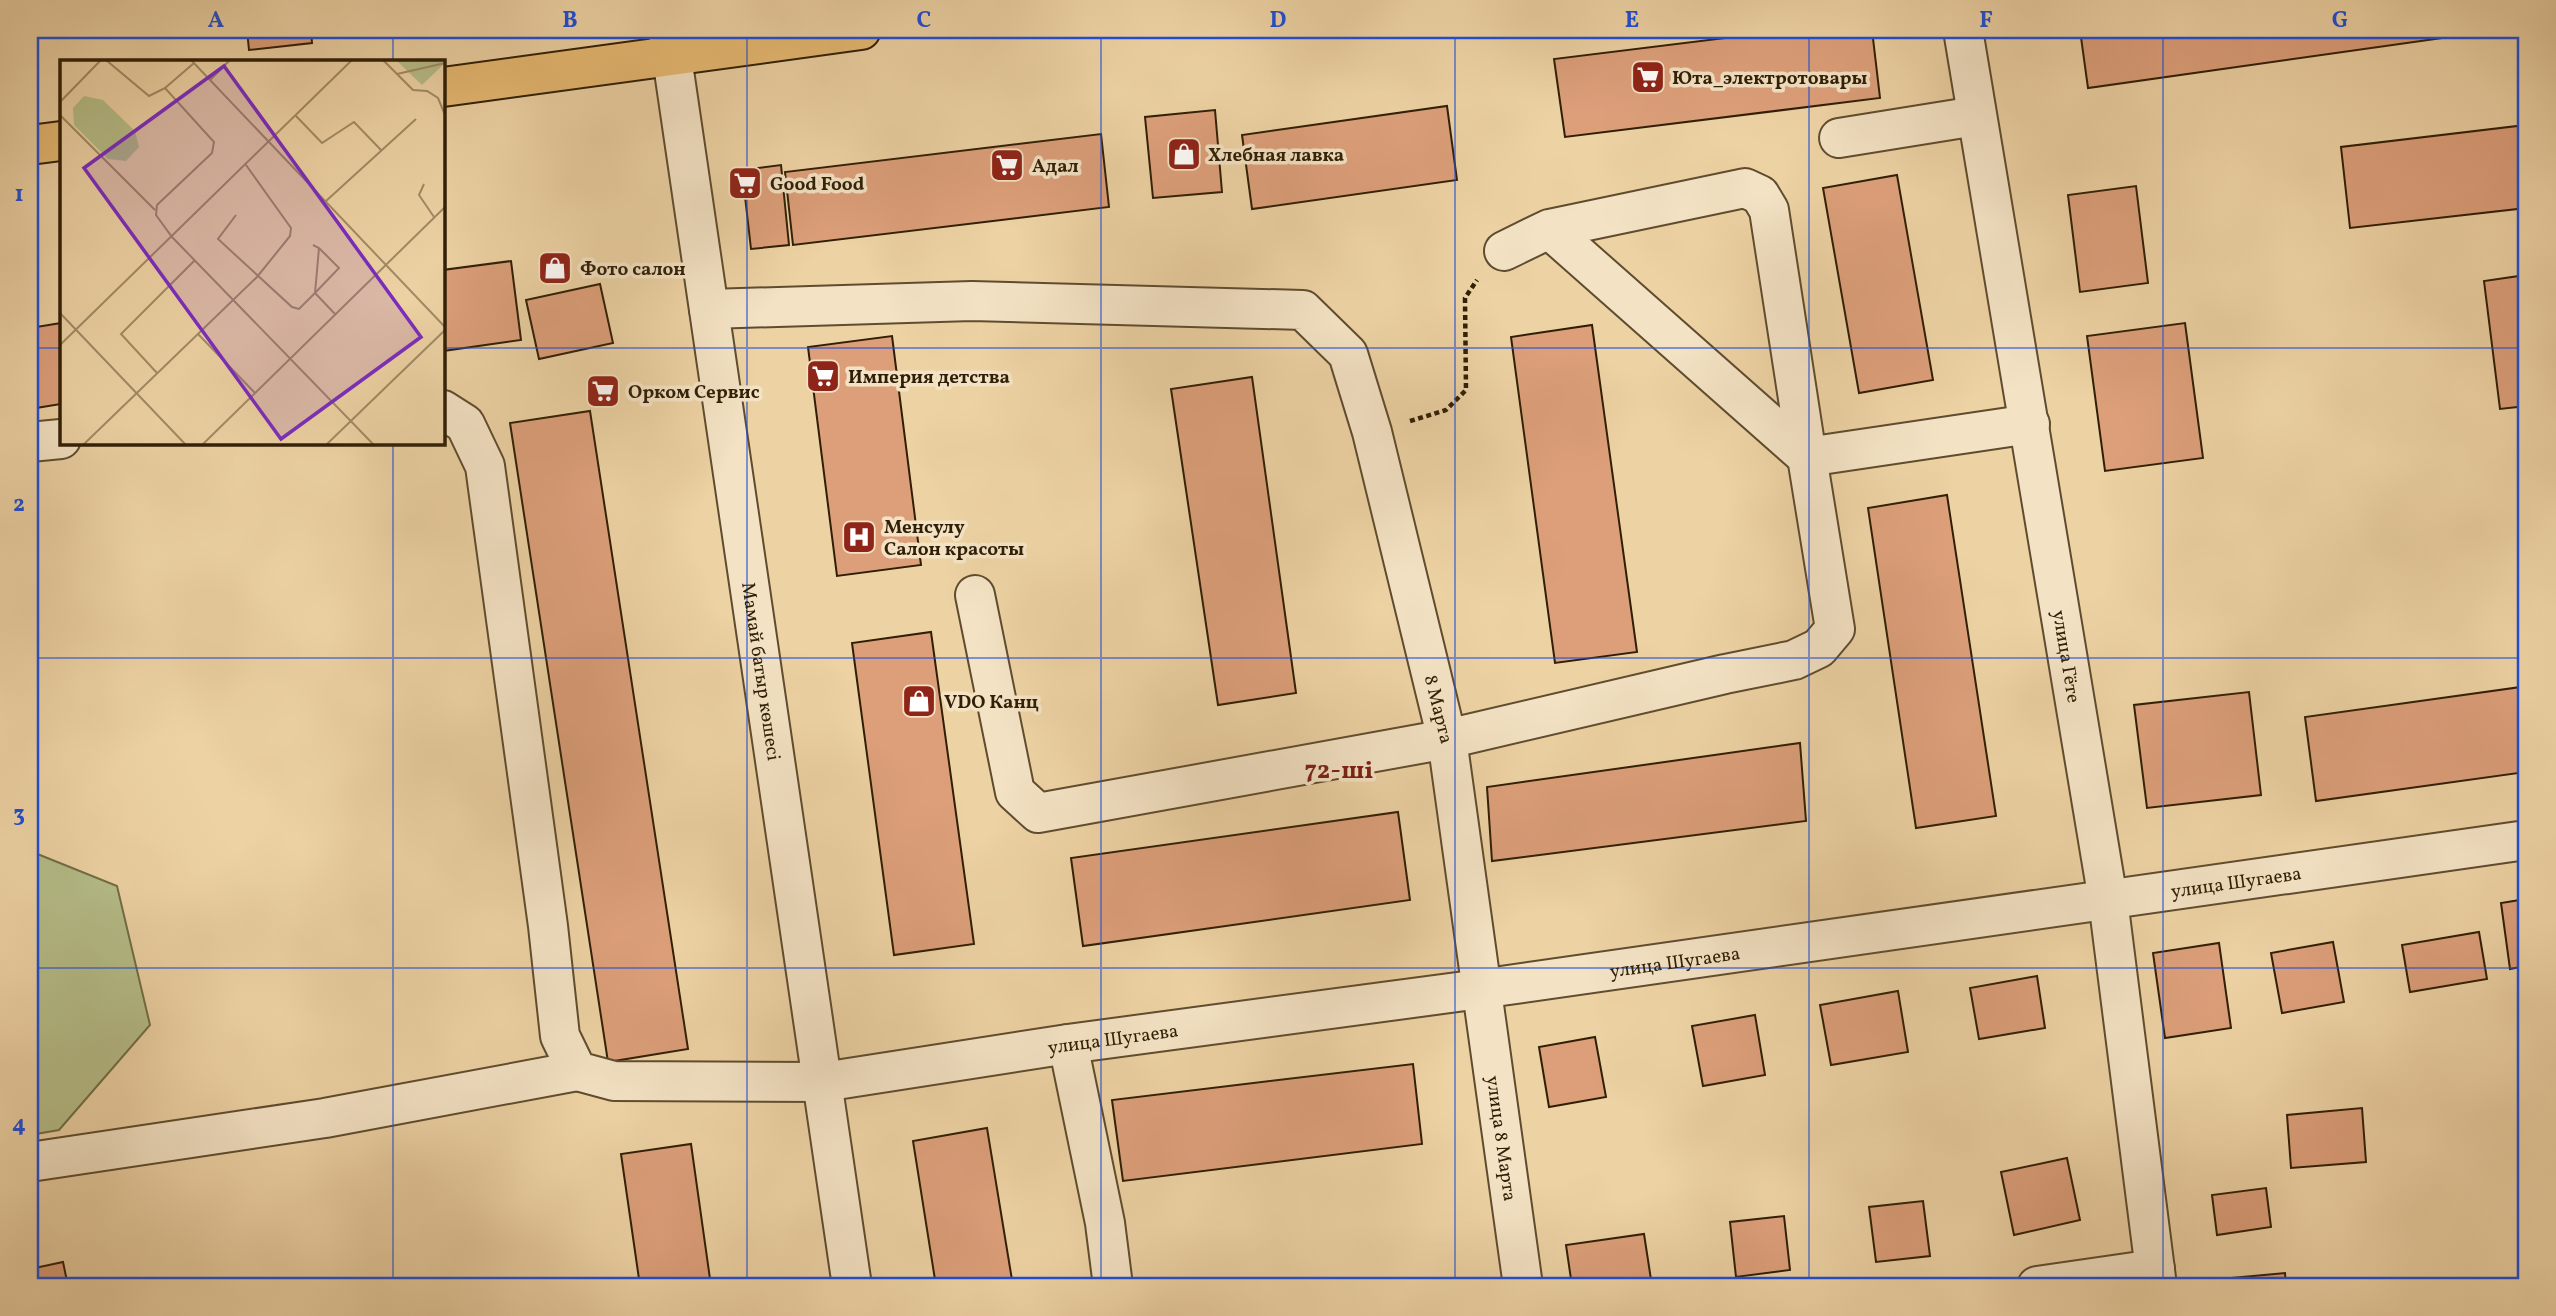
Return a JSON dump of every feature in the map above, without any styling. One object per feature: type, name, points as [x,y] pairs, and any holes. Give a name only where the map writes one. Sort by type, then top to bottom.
[{"type":"main road","points":[[444,87],[669,42],[861,30]]},
{"type":"main road","points":[[30,145],[60,141]]},
{"type":"street","name":"улица Гёте","points":[[1963,30],[2108,900],[2156,1278]]},
{"type":"street","name":"Мамай батыр көшесі","points":[[669,42],[852,1286]]},
{"type":"street","points":[[1839,138],[1976,116]]},
{"type":"street","points":[[975,595],[1014,792],[1038,813],[1447,739],[1794,660],[1819,648],[1835,629],[1769,210],[1760,195],[1745,188],[1549,229],[1504,251]]},
{"type":"street","points":[[1549,229],[1807,457],[2030,424]]},
{"type":"street","name":"8 Марта","points":[[709,309],[972,301],[1303,310],[1348,354],[1372,432],[1447,739],[1480,989]]},
{"type":"street","points":[[30,1162],[325,1118],[577,1071],[560,1036],[546,912],[485,466],[466,424],[444,411]]},
{"type":"street","points":[[30,442],[60,439]]},
{"type":"street","name":"улица Шугаева","points":[[577,1071],[614,1081],[823,1082],[1068,1044],[1480,989],[2526,840]]},
{"type":"street","name":"улица 8 Марта","points":[[1480,989],[1522,1286]]},
{"type":"street","points":[[1068,1044],[1105,1223],[1113,1286]]},
{"type":"street","points":[[2037,1286],[2156,1278]]},
{"type":"path","points":[[1372,432],[1446,410],[1466,390],[1465,298],[1504,251]]},
{"type":"green space","points":[[30,851],[117,886],[150,1025],[59,1130],[30,1135]]},
{"type":"building","points":[[247,30],[311,30],[312,43],[249,50]]},
{"type":"building","points":[[1791,30],[1872,30],[1880,98],[1565,137],[1554,59]]},
{"type":"building","points":[[2080,30],[2499,30],[2088,88]]},
{"type":"building","points":[[1447,106],[1457,180],[1252,209],[1242,135]]},
{"type":"building","name":"Хлебная лавка","points":[[1215,110],[1222,192],[1153,198],[1145,117]]},
{"type":"building","points":[[2526,125],[2526,208],[2350,228],[2341,147]]},
{"type":"building","points":[[1101,134],[1109,207],[793,245],[785,172]]},
{"type":"building","points":[[781,165],[789,245],[751,249],[742,170]]},
{"type":"building","points":[[1897,175],[1933,380],[1859,393],[1823,188]]},
{"type":"building","points":[[2136,186],[2148,283],[2080,292],[2068,195]]},
{"type":"building","points":[[511,261],[521,340],[444,351],[444,270]]},
{"type":"building","points":[[2526,275],[2526,406],[2500,409],[2484,281]]},
{"type":"building","points":[[600,284],[613,343],[539,359],[526,300]]},
{"type":"building","points":[[60,323],[60,404],[30,409],[30,328]]},
{"type":"building","points":[[2185,323],[2203,458],[2105,471],[2087,336]]},
{"type":"building","points":[[1592,325],[1637,652],[1555,663],[1511,337]]},
{"type":"building","points":[[892,336],[921,565],[837,576],[808,347]]},
{"type":"building","points":[[1252,377],[1296,693],[1218,705],[1171,389]]},
{"type":"building","points":[[590,411],[688,1049],[608,1062],[510,423]]},
{"type":"building","points":[[1947,495],[1996,816],[1916,828],[1868,508]]},
{"type":"building","points":[[931,632],[974,944],[894,955],[852,643]]},
{"type":"building","points":[[2521,687],[2526,724],[2526,772],[2316,801],[2305,717]]},
{"type":"building","points":[[2249,692],[2261,795],[2147,808],[2134,705]]},
{"type":"building","points":[[1800,743],[1806,821],[1492,861],[1487,787]]},
{"type":"building","points":[[1398,812],[1410,900],[1083,946],[1071,858]]},
{"type":"building","points":[[2526,899],[2526,966],[2510,969],[2501,903]]},
{"type":"building","points":[[2479,932],[2487,979],[2410,992],[2402,945]]},
{"type":"building","points":[[2333,942],[2344,1002],[2282,1013],[2271,953]]},
{"type":"building","points":[[2219,943],[2231,1028],[2165,1038],[2153,953]]},
{"type":"building","points":[[2037,976],[2045,1028],[1979,1039],[1970,988]]},
{"type":"building","points":[[1898,991],[1908,1052],[1831,1065],[1820,1005]]},
{"type":"building","points":[[1755,1015],[1765,1075],[1703,1086],[1692,1026]]},
{"type":"building","points":[[1595,1037],[1606,1097],[1549,1107],[1539,1047]]},
{"type":"building","points":[[1413,1064],[1422,1144],[1123,1181],[1112,1100]]},
{"type":"building","points":[[2362,1108],[2366,1162],[2291,1168],[2287,1115]]},
{"type":"building","points":[[987,1128],[1013,1286],[936,1286],[913,1141]]},
{"type":"building","points":[[691,1144],[711,1286],[640,1286],[621,1154]]},
{"type":"building","points":[[2067,1158],[2080,1220],[2014,1235],[2001,1172]]},
{"type":"building","points":[[2266,1188],[2271,1227],[2217,1235],[2212,1195]]},
{"type":"building","points":[[1923,1201],[1930,1256],[1876,1262],[1869,1207]]},
{"type":"building","points":[[1784,1216],[1790,1270],[1736,1277],[1730,1222]]},
{"type":"building","points":[[1644,1234],[1652,1286],[1572,1286],[1566,1245]]},
{"type":"building","points":[[63,1262],[68,1286],[30,1286],[30,1269]]},
{"type":"building","points":[[2285,1273],[2286,1286],[2233,1286],[2232,1278]]},
{"type":"place","name":"Юта_электротовары","points":[[1648,77]]},
{"type":"place","name":"Хлебная лавка","points":[[1184,154]]},
{"type":"place","name":"Адал","points":[[1007,165]]},
{"type":"place","name":"Good Food","points":[[745,183]]},
{"type":"place","name":"Фото салон","points":[[555,268]]},
{"type":"place","name":"Империя детства","points":[[823,376]]},
{"type":"place","name":"Орком Сервис","points":[[603,391]]},
{"type":"place","name":"Менсулу Салон красоты","points":[[859,537]]},
{"type":"place","name":"VDO Канц","points":[[919,701]]},
{"type":"district","name":"72-ші","points":[[1339,769]]}]
